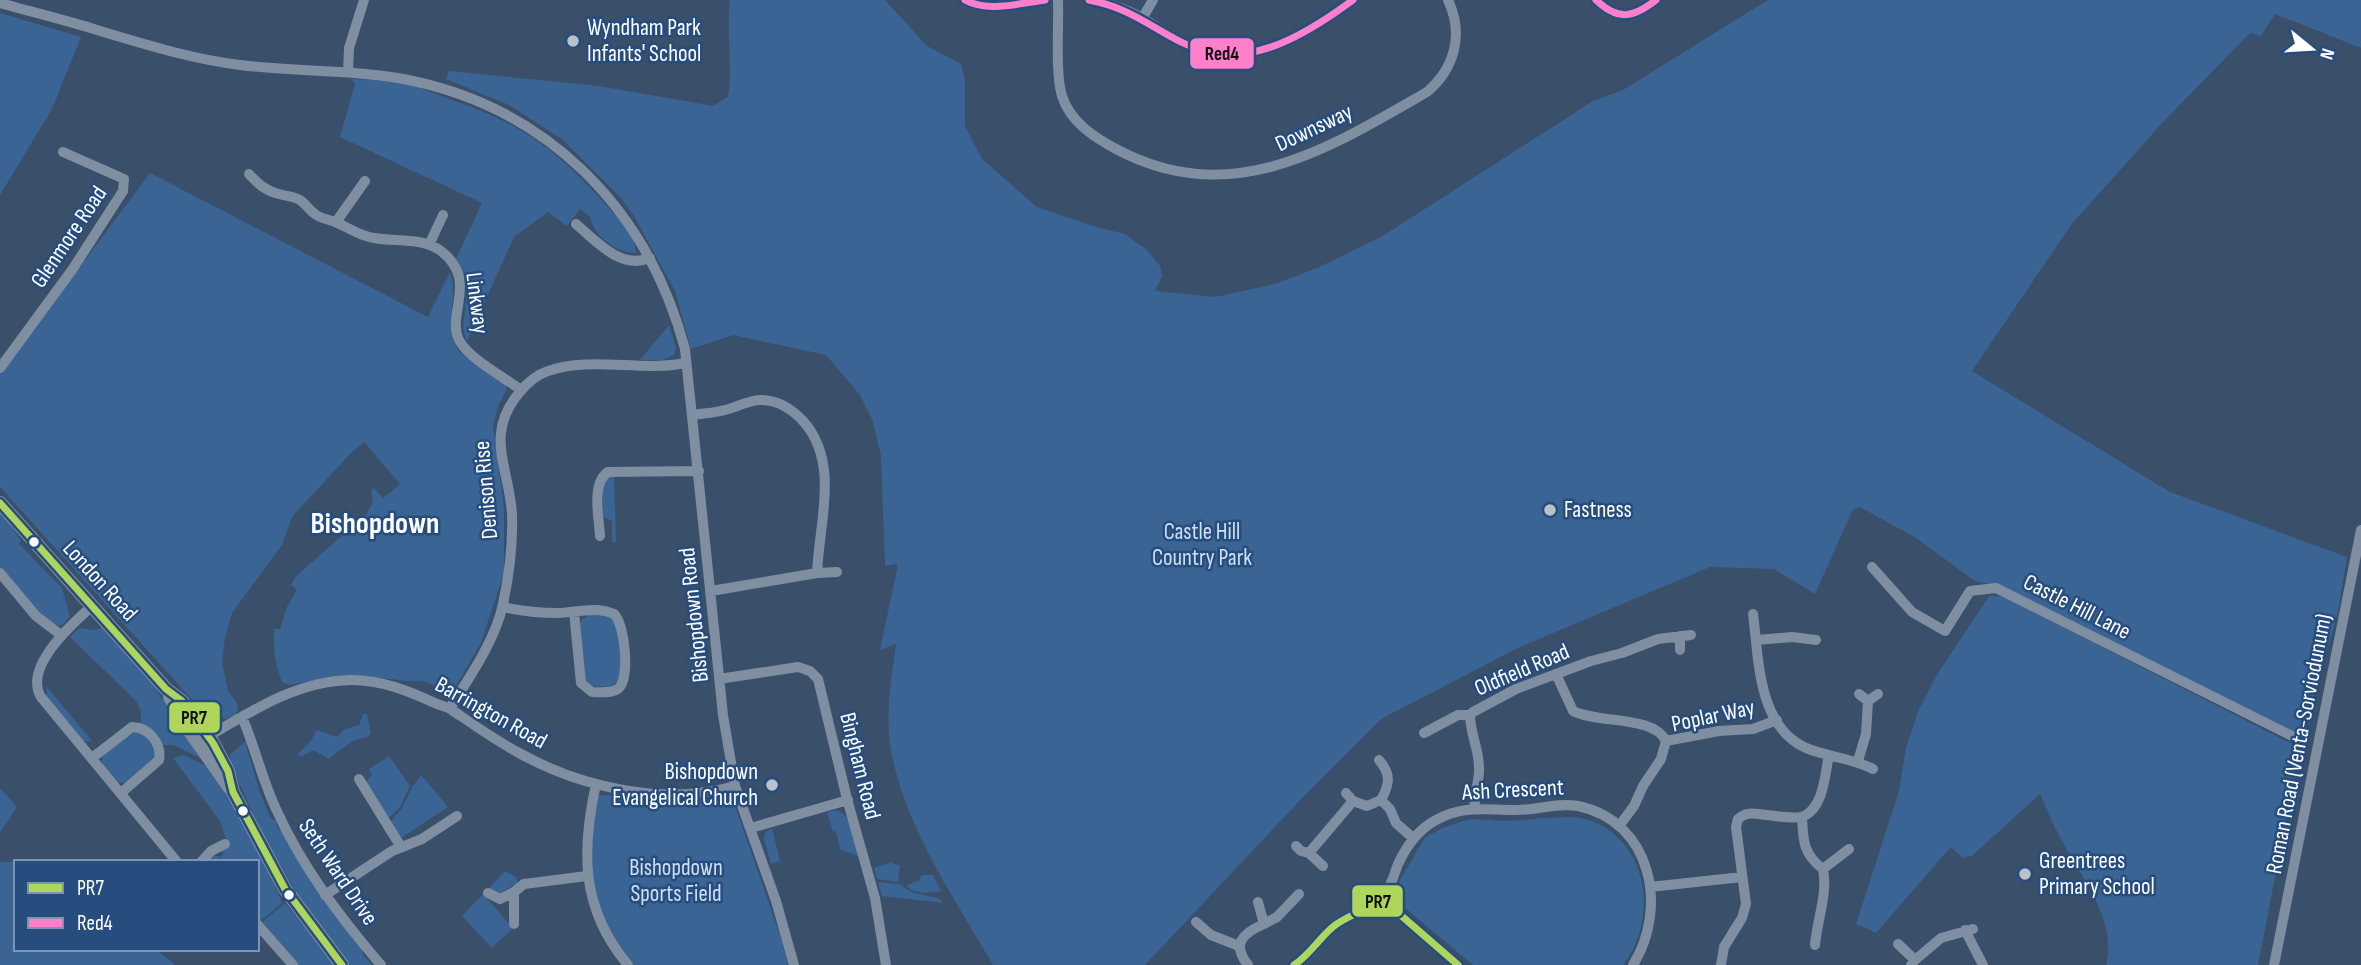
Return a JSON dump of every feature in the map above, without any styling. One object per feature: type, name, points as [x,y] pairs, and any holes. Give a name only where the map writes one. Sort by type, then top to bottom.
[{"type":"highway","name":"London Road","points":[[0,503],[166,689],[182,701],[285,889],[342,965]]},
{"type":"street","points":[[348,72],[349,48],[364,0]]},
{"type":"street","points":[[965,0],[971,5],[984,7],[1045,0]]},
{"type":"street","name":"Downsway","points":[[1058,0],[1060,88],[1067,108],[1077,120],[1099,139],[1147,162],[1173,170],[1220,174],[1263,170],[1303,158],[1427,92],[1442,77],[1454,53],[1455,23],[1448,0]]},
{"type":"street","points":[[1089,0],[1116,6],[1143,17],[1192,48],[1220,55],[1237,55],[1275,46],[1302,34],[1353,0]]},
{"type":"street","points":[[1143,17],[1153,0]]},
{"type":"street","points":[[1596,0],[1608,11],[1619,15],[1634,14],[1656,0]]},
{"type":"street","name":"Bishopdown Road","points":[[0,3],[159,50],[239,65],[397,78],[444,89],[481,102],[514,119],[556,147],[591,178],[619,210],[650,258],[677,321],[685,349],[723,715],[736,786],[776,901],[794,965]]},
{"type":"street","name":"Glenmore Road","points":[[0,368],[72,270],[123,191],[124,179],[63,152]]},
{"type":"street","points":[[249,174],[265,189],[298,199],[317,216],[369,237],[429,245],[443,215]]},
{"type":"street","points":[[336,222],[365,181]]},
{"type":"street","points":[[576,224],[624,260],[636,262],[650,258]]},
{"type":"street","name":"Linkway","points":[[429,245],[449,259],[457,273],[460,291],[456,329],[458,339],[474,357],[521,390]]},
{"type":"street","name":"Denison Rise","points":[[450,708],[482,654],[503,607],[512,516],[500,430],[508,407],[532,379],[546,371],[572,365],[659,366],[685,363]]},
{"type":"street","points":[[693,415],[726,410],[755,400],[768,401],[794,412],[810,429],[820,449],[825,475],[817,573]]},
{"type":"street","points":[[600,536],[598,489],[600,480],[608,472],[699,471]]},
{"type":"street","name":"Roman Road (Venta-Sorviodunum)","points":[[2274,965],[2361,530]]},
{"type":"street","name":"Castle Hill Lane","points":[[1872,567],[1912,612],[1945,631],[1970,590],[1996,588],[2294,737]]},
{"type":"street","points":[[710,591],[837,572]]},
{"type":"street","points":[[0,573],[36,616],[61,635]]},
{"type":"street","points":[[92,606],[61,635],[39,671],[36,688],[175,860]]},
{"type":"street","points":[[503,607],[526,611],[607,611],[614,614],[620,621],[625,676],[622,684],[614,690],[592,692],[581,683],[574,612]]},
{"type":"street","points":[[1753,614],[1763,689],[1777,720],[1794,741],[1809,749],[1858,761],[1873,769]]},
{"type":"street","name":"Oldfield Road","points":[[1475,808],[1474,795],[1480,768],[1470,715],[1516,689],[1654,640],[1685,636],[1680,650]]},
{"type":"street","points":[[1757,640],[1792,637],[1816,640]]},
{"type":"street","name":"Bingham Road","points":[[719,679],[798,667],[813,673],[820,683],[848,800],[872,882],[886,965]]},
{"type":"street","points":[[1557,676],[1573,710],[1610,721],[1645,724],[1661,734],[1666,741]]},
{"type":"street","name":"Barrington Road","points":[[203,739],[283,694],[350,680],[397,687],[450,708],[520,753],[596,784],[663,793],[701,792],[736,786]]},
{"type":"street","points":[[1858,761],[1866,734],[1864,697],[1878,694]]},
{"type":"street","points":[[1424,733],[1458,715],[1470,715]]},
{"type":"street","name":"Seth Ward Drive","points":[[242,717],[275,808],[298,855],[325,895],[382,965]]},
{"type":"street","name":"Poplar Way","points":[[1619,826],[1661,759],[1666,741],[1719,731],[1753,729],[1777,720]]},
{"type":"street","points":[[92,758],[128,729],[139,727],[149,734],[160,751],[159,760],[121,793]]},
{"type":"street","points":[[1721,965],[1724,947],[1746,908],[1736,827],[1740,816],[1752,814],[1802,817],[1819,797],[1829,755]]},
{"type":"street","points":[[1309,853],[1350,797],[1367,806],[1381,800],[1388,784],[1388,776],[1379,760]]},
{"type":"street","points":[[359,779],[401,847]]},
{"type":"street","points":[[596,784],[589,825],[587,876],[600,921],[628,965]]},
{"type":"street","points":[[751,828],[848,800]]},
{"type":"street","points":[[1381,800],[1390,809],[1396,823],[1414,839]]},
{"type":"street","name":"Ash Crescent","points":[[1381,898],[1388,890],[1399,862],[1414,839],[1435,821],[1448,815],[1475,808],[1520,810],[1570,805],[1595,811],[1632,838],[1647,867],[1650,887],[1645,936],[1633,965]]},
{"type":"street","points":[[325,895],[401,847],[422,839],[457,816]]},
{"type":"street","points":[[1802,817],[1807,853],[1823,869],[1825,886],[1815,945]]},
{"type":"street","points":[[203,860],[211,850],[225,844]]},
{"type":"street","points":[[1296,846],[1301,852],[1309,853],[1323,866]]},
{"type":"street","points":[[1823,869],[1849,849]]},
{"type":"street","points":[[488,893],[500,899],[524,884],[587,876]]},
{"type":"street","points":[[1650,887],[1742,877]]},
{"type":"street","points":[[514,892],[514,924]]},
{"type":"street","points":[[1248,965],[1240,955],[1239,946],[1246,934],[1277,917],[1299,894]]},
{"type":"street","points":[[1297,964],[1334,926],[1381,898],[1458,965]]},
{"type":"street","points":[[1258,902],[1264,924]]},
{"type":"street","points":[[1196,922],[1211,934],[1239,946]]},
{"type":"street","points":[[259,927],[293,965]]},
{"type":"street","points":[[1898,944],[1913,962],[1941,938],[1969,930],[1983,965]]},
{"type":"green space","name":"Castle Hill Country Park","points":[[730,0],[885,0],[927,46],[961,64],[965,79],[965,126],[982,159],[1037,207],[1125,234],[1146,249],[1160,266],[1162,276],[1155,291],[1215,297],[1275,284],[1317,268],[1381,237],[1593,101],[1623,90],[1768,0],[2361,0],[2361,48],[2275,14],[2261,36],[2250,33],[2163,122],[2071,225],[1972,371],[2170,492],[2347,557],[2338,612],[2303,733],[2295,733],[2002,587],[1975,581],[1916,538],[1860,507],[1853,509],[1815,594],[1774,569],[1710,567],[1520,647],[1381,719],[1305,795],[1145,965],[993,965],[920,835],[898,780],[891,751],[889,711],[896,644],[880,650],[898,564],[885,566],[881,456],[872,419],[860,395],[826,355],[733,335],[691,349],[675,291],[634,216],[621,198],[563,140],[509,105],[446,79],[449,71],[599,86],[713,106],[728,97]]},
{"type":"green space","points":[[0,13],[81,37],[52,109],[0,195]]},
{"type":"green space","points":[[352,79],[415,86],[494,116],[515,127],[552,152],[587,184],[625,226],[633,239],[636,253],[621,250],[607,242],[596,231],[590,217],[580,209],[567,226],[548,212],[514,237],[467,341],[463,326],[466,285],[456,259],[482,203],[340,137],[355,84]]},
{"type":"green space","points":[[150,173],[428,317],[450,272],[453,282],[451,330],[457,348],[470,359],[499,375],[507,389],[498,406],[493,427],[504,506],[504,573],[481,643],[457,684],[448,690],[422,681],[361,677],[320,679],[290,685],[282,682],[275,656],[274,629],[280,629],[287,607],[297,590],[291,585],[296,576],[367,514],[373,501],[373,487],[383,498],[400,484],[364,442],[292,517],[282,545],[232,613],[222,662],[228,691],[237,703],[238,710],[235,715],[225,719],[205,714],[0,487],[0,374]]},
{"type":"green space","points":[[669,325],[676,348],[674,355],[663,360],[640,360]]},
{"type":"green space","points":[[608,476],[614,476],[616,542],[612,542],[612,521],[603,517],[602,484]]},
{"type":"green space","points":[[0,510],[21,541],[19,544],[62,588],[70,617],[61,626],[44,618],[0,568]]},
{"type":"green space","points":[[1989,596],[2004,597],[2300,748],[2258,965],[2106,965],[2107,932],[2102,915],[2058,834],[2040,794],[1972,856],[1963,858],[1952,848],[1949,849],[1876,933],[1856,924],[1899,791],[1906,748],[1919,709],[1937,675]]},
{"type":"green space","points":[[591,614],[611,616],[618,625],[622,665],[618,681],[611,686],[590,685],[585,679],[580,624],[582,619]]},
{"type":"green space","points":[[79,628],[102,628],[150,680],[200,758],[173,745],[161,745],[141,724],[141,711],[136,701],[70,637]]},
{"type":"green space","points":[[47,687],[92,741],[81,741],[46,698]]},
{"type":"green space","points":[[363,714],[367,714],[371,734],[367,737],[351,742],[329,759],[313,750],[301,757],[298,754],[317,730],[337,737],[345,729],[359,725]]},
{"type":"green space","points":[[130,731],[143,733],[155,747],[155,758],[127,783],[119,783],[106,771],[102,758],[103,754]]},
{"type":"green space","points":[[246,741],[260,793],[271,819],[275,820],[279,830],[282,830],[312,883],[372,965],[350,965],[313,918],[263,835],[228,759]]},
{"type":"green space","points":[[183,755],[207,765],[258,849],[282,903],[259,922],[259,860],[206,860],[211,854],[220,857],[223,855],[223,849],[228,846],[220,821],[173,758]]},
{"type":"green space","points":[[389,756],[410,786],[400,807],[388,819],[366,782],[372,774],[369,769]]},
{"type":"green space","points":[[421,775],[448,807],[401,838],[390,822],[402,808]]},
{"type":"green space","points":[[0,788],[17,807],[0,833]]},
{"type":"green space","name":"Bishopdown Sports Field","points":[[601,795],[670,800],[732,797],[788,965],[634,965],[608,927],[592,883],[592,840],[598,797]]},
{"type":"green space","points":[[836,810],[846,817],[849,823],[858,856],[840,849],[836,831],[833,832],[827,812]]},
{"type":"green space","points":[[1580,818],[1606,828],[1623,842],[1634,860],[1642,881],[1642,925],[1635,946],[1623,965],[1473,965],[1391,896],[1425,837],[1470,819],[1510,821]]},
{"type":"green space","points":[[772,828],[780,861],[771,864],[764,839],[765,833]]},
{"type":"green space","points":[[0,862],[14,862],[14,951],[158,951],[175,965],[0,965]]},
{"type":"green space","points":[[892,862],[900,865],[898,882],[877,879],[874,868]]},
{"type":"green space","points":[[505,871],[516,877],[518,883],[500,893],[492,892],[489,888]]},
{"type":"green space","points":[[921,875],[933,875],[941,891],[919,892],[906,886],[920,880]]},
{"type":"green space","points":[[878,882],[899,884],[911,892],[940,899],[943,903],[882,896]]},
{"type":"green space","points":[[483,894],[512,927],[492,948],[462,916]]},
{"type":"green space","points":[[285,903],[336,965],[298,965],[261,923]]},
{"type":"transit line","name":"Red4","points":[[965,0],[994,7],[1045,0]]},
{"type":"transit line","name":"Red4","points":[[1089,0],[1126,12],[1181,42],[1204,51],[1227,54],[1249,53],[1272,47],[1314,27],[1353,0]]},
{"type":"transit line","name":"Red4","points":[[1596,0],[1611,11],[1626,15],[1640,11],[1656,0]]},
{"type":"transit line","name":"PR7","points":[[0,503],[166,689],[182,701],[213,743],[228,771],[233,792],[285,889],[342,965]]},
{"type":"transit line","name":"PR7","points":[[1294,965],[1334,926],[1381,898],[1458,965]]},
{"type":"place","name":"Wyndham Park Infants' School","points":[[573,41]]},
{"type":"place","name":"Fastness","points":[[1550,510]]},
{"type":"place","name":"Bishopdown Evangelical Church","points":[[772,785]]},
{"type":"place","name":"Greentrees Primary School","points":[[2025,874]]},
{"type":"district","name":"Bishopdown","points":[[375,524]]}]
